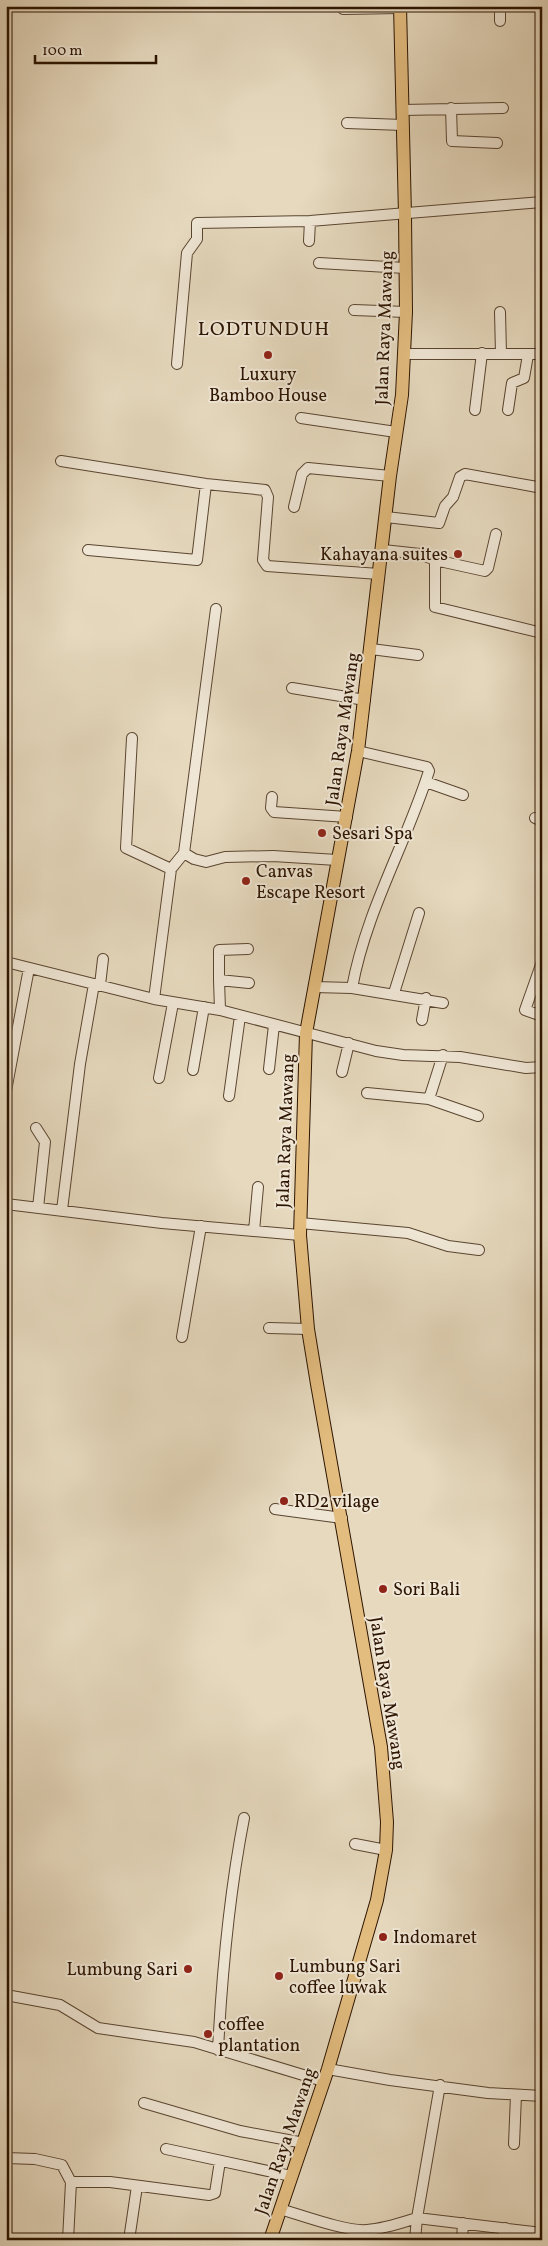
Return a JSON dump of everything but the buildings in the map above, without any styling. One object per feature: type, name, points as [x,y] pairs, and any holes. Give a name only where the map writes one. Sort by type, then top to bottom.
[{"type":"main road","name":"Jalan Raya Mawang","points":[[270,2240],[326,2075],[377,1900],[386,1850],[387,1822],[384,1763],[308,1330],[300,1229],[306,1033],[358,751],[383,550],[390,476],[402,395],[406,312],[400,7]]},
{"type":"street","points":[[500,6],[500,21]]},
{"type":"street","points":[[343,10],[400,7]]},
{"type":"street","points":[[451,108],[452,141],[497,143]]},
{"type":"street","points":[[403,110],[503,108]]},
{"type":"street","points":[[347,123],[403,125]]},
{"type":"street","points":[[177,364],[188,253],[197,239],[197,223],[310,221],[405,215],[542,202]]},
{"type":"street","points":[[308,241],[310,221]]},
{"type":"street","points":[[319,263],[405,268]]},
{"type":"street","points":[[354,310],[406,312]]},
{"type":"street","points":[[500,312],[501,354]]},
{"type":"street","points":[[404,354],[542,354]]},
{"type":"street","points":[[475,410],[482,354]]},
{"type":"street","points":[[508,410],[512,383],[525,377],[528,355]]},
{"type":"street","points":[[301,418],[396,432]]},
{"type":"street","points":[[61,461],[206,484],[265,490],[268,496],[263,560],[267,566],[379,574]]},
{"type":"street","points":[[294,507],[302,474],[308,468],[390,476]]},
{"type":"street","points":[[386,518],[439,523],[445,506],[454,496],[460,477],[465,474],[537,487]]},
{"type":"street","points":[[88,550],[197,560],[206,484]]},
{"type":"street","points":[[383,550],[420,554],[435,560],[485,571],[488,568],[496,534]]},
{"type":"street","points":[[435,560],[435,607],[542,633]]},
{"type":"street","points":[[154,998],[171,868],[184,853],[216,609]]},
{"type":"street","points":[[371,649],[418,655]]},
{"type":"street","points":[[292,688],[365,700]]},
{"type":"street","points":[[132,738],[126,848],[171,868]]},
{"type":"street","points":[[352,988],[357,958],[377,898],[429,771],[427,767],[358,751]]},
{"type":"street","points":[[426,782],[463,795]]},
{"type":"street","points":[[272,797],[271,808],[274,812],[347,817]]},
{"type":"street","points":[[184,853],[194,859],[206,862],[225,857],[273,856],[337,860]]},
{"type":"street","points":[[394,993],[419,913]]},
{"type":"street","points":[[220,1010],[219,950],[248,949]]},
{"type":"street","points":[[62,1210],[80,1064],[103,960]]},
{"type":"street","points":[[6,962],[173,1003],[220,1010],[306,1033],[403,1055],[443,1055],[526,1068],[542,1067]]},
{"type":"street","points":[[542,962],[525,1010],[542,1016]]},
{"type":"street","points":[[6,1091],[29,968]]},
{"type":"street","points":[[219,980],[249,983]]},
{"type":"street","points":[[314,987],[352,988],[394,993],[443,1003]]},
{"type":"street","points":[[422,1020],[426,998]]},
{"type":"street","points":[[159,1078],[173,1003]]},
{"type":"street","points":[[194,1070],[204,1007]]},
{"type":"street","points":[[230,1096],[240,1016]]},
{"type":"street","points":[[269,1069],[274,1025]]},
{"type":"street","points":[[342,1072],[349,1043]]},
{"type":"street","points":[[429,1099],[443,1055]]},
{"type":"street","points":[[367,1092],[429,1099],[478,1116]]},
{"type":"street","points":[[36,1128],[45,1142],[38,1208]]},
{"type":"street","points":[[254,1231],[258,1187]]},
{"type":"street","points":[[6,1204],[254,1231],[300,1229],[408,1233],[448,1246],[479,1250]]},
{"type":"street","points":[[182,1337],[201,1226]]},
{"type":"street","points":[[269,1328],[308,1330]]},
{"type":"street","points":[[275,1509],[342,1518]]},
{"type":"street","points":[[218,2050],[224,1956],[233,1874],[244,1818]]},
{"type":"street","points":[[355,1844],[386,1850]]},
{"type":"street","points":[[6,1995],[60,2005],[98,2028],[176,2039],[326,2075],[440,2085],[516,2095],[542,2096]]},
{"type":"street","points":[[415,2240],[417,2218],[440,2085]]},
{"type":"street","points":[[514,2144],[516,2095]]},
{"type":"street","points":[[144,2103],[240,2131],[304,2143]]},
{"type":"street","points":[[166,2148],[291,2176]]},
{"type":"street","points":[[6,2158],[54,2162],[62,2165],[72,2182],[68,2240]]},
{"type":"street","points":[[72,2182],[110,2182],[212,2195],[215,2193],[220,2161]]},
{"type":"street","points":[[129,2240],[137,2186]]},
{"type":"street","points":[[280,2209],[366,2235],[417,2218],[542,2233]]},
{"type":"street","points":[[462,2240],[463,2223]]},
{"type":"street","points":[[503,2240],[505,2228]]},
{"type":"place","name":"Luxury Bamboo House","points":[[268,355]]},
{"type":"place","name":"Kahayana suites","points":[[458,554]]},
{"type":"place","name":"Sesari Spa","points":[[322,833]]},
{"type":"place","name":"Canvas Escape Resort","points":[[246,881]]},
{"type":"place","name":"RD2 vilage","points":[[284,1501]]},
{"type":"place","name":"Sori Bali","points":[[383,1589]]},
{"type":"place","name":"Indomaret","points":[[383,1937]]},
{"type":"place","name":"Lumbung Sari","points":[[188,1969]]},
{"type":"place","name":"Lumbung Sari coffee luwak","points":[[279,1976]]},
{"type":"place","name":"coffee plantation","points":[[208,2034]]},
{"type":"district","name":"LODTUNDUH","points":[[264,328]]}]
